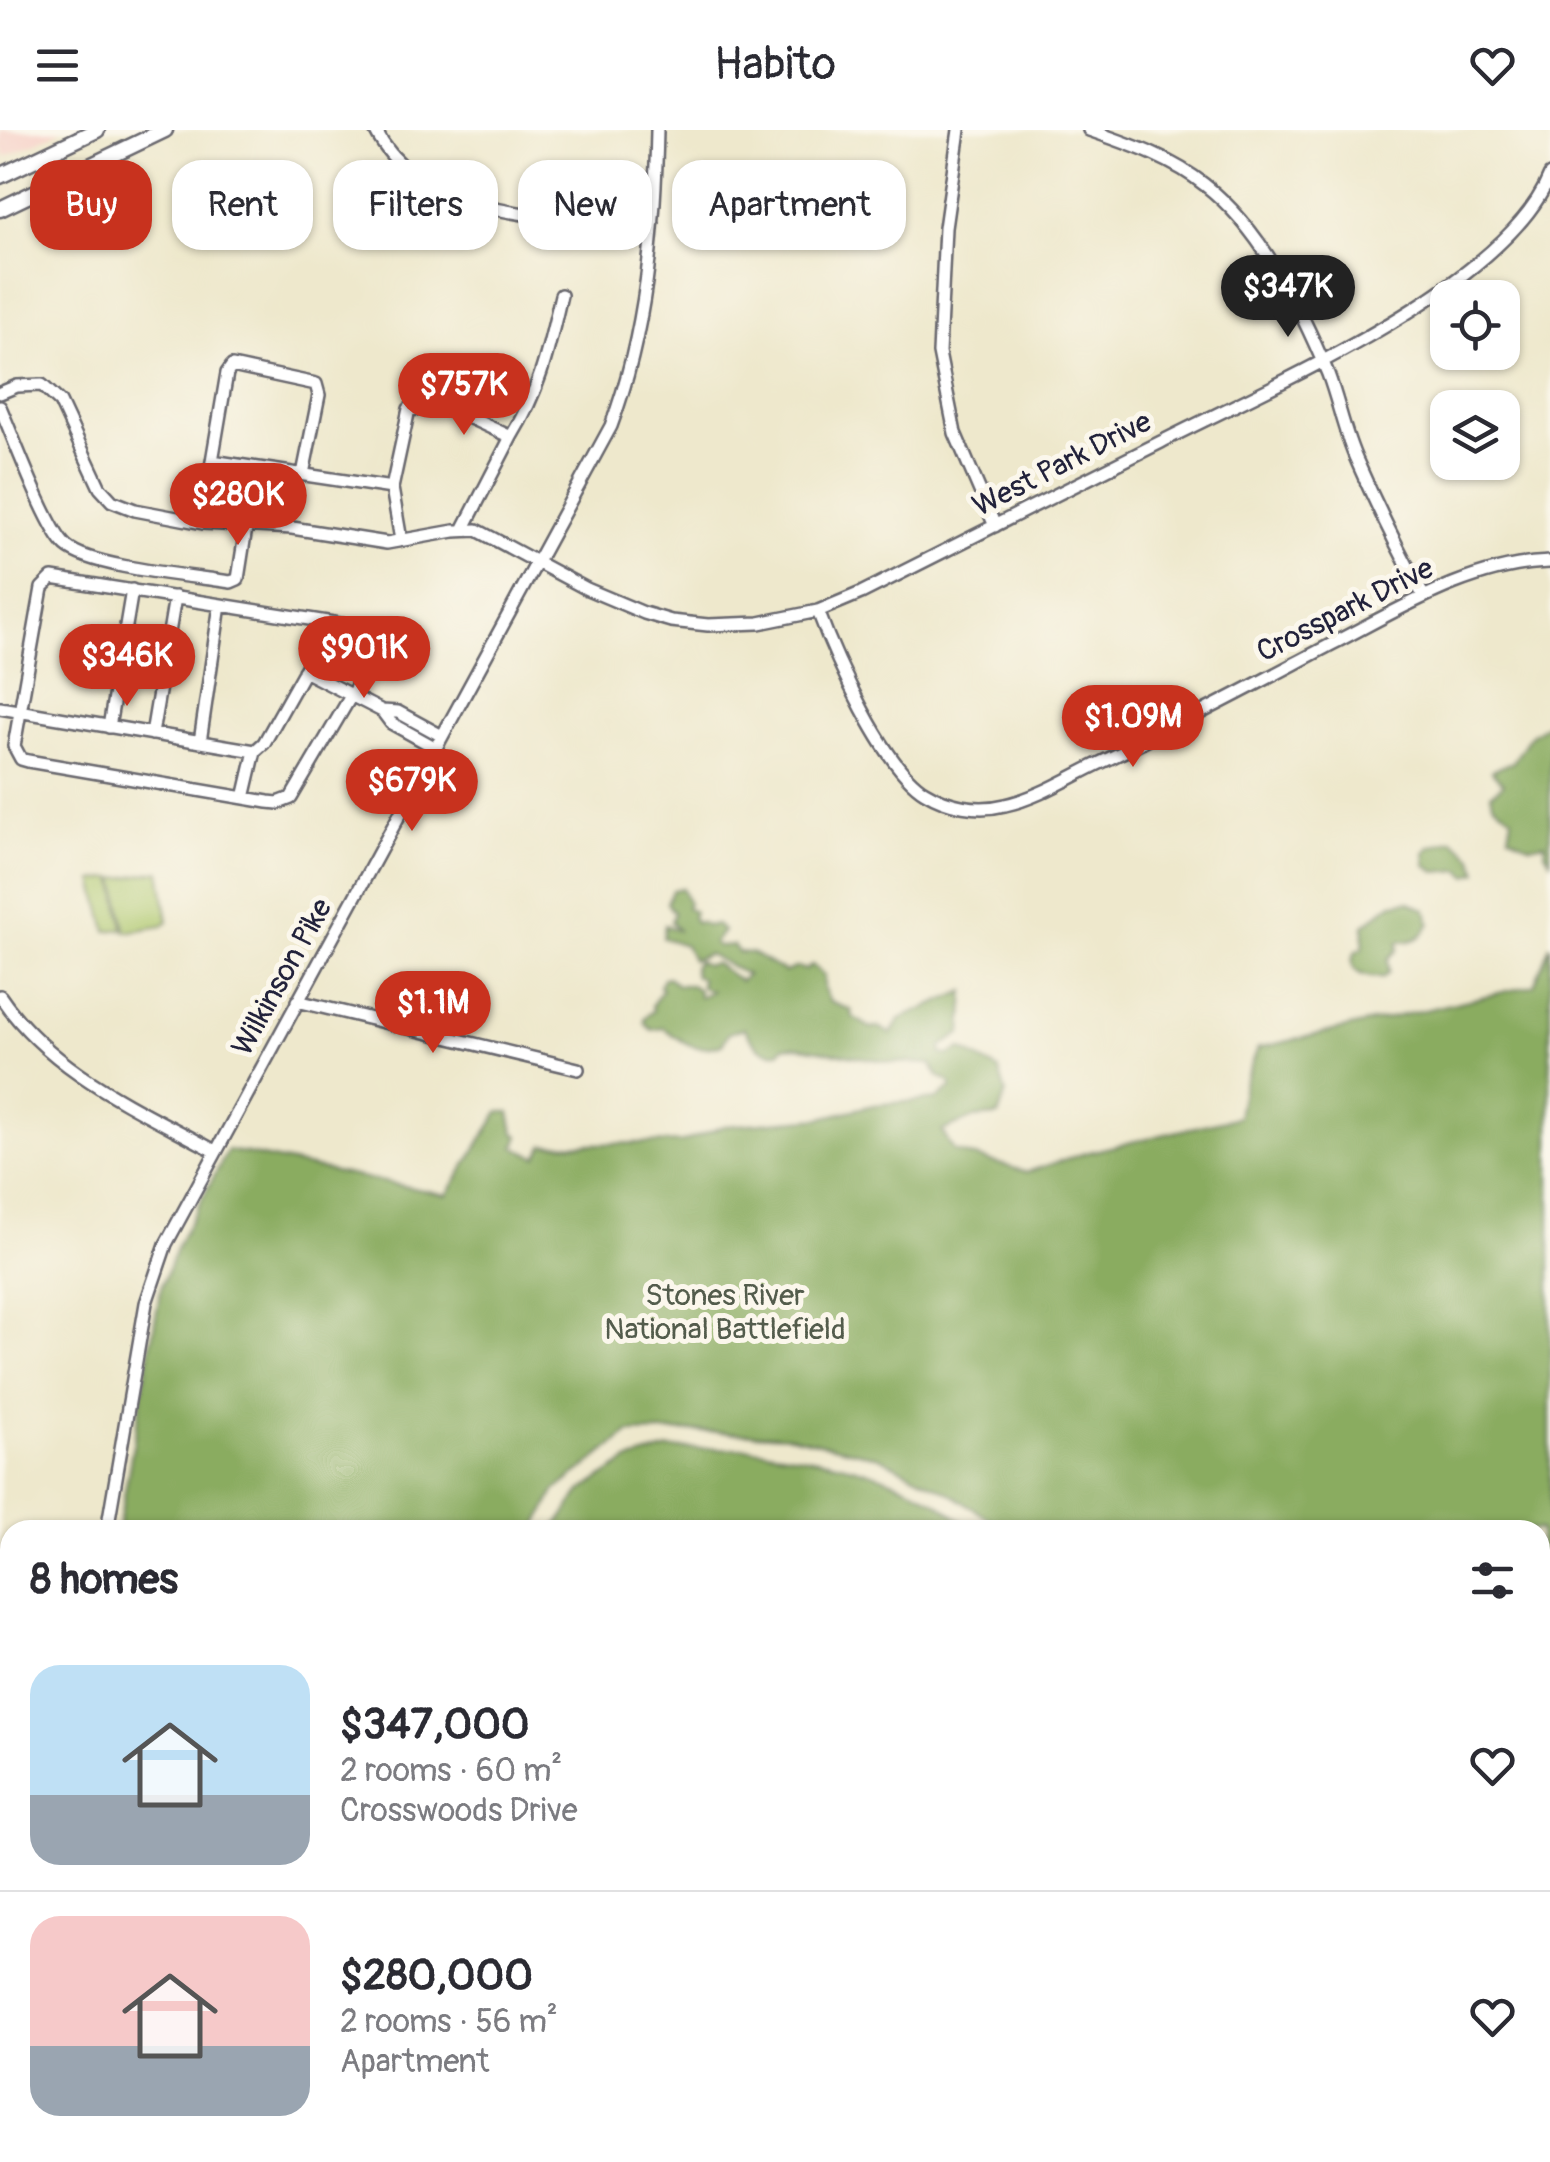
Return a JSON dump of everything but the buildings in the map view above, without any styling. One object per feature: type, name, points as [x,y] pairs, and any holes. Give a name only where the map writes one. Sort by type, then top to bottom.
[{"type":"main road","points":[[0,176],[97,130]]},
{"type":"main road","points":[[0,209],[165,130]]},
{"type":"street","points":[[375,130],[388,153],[410,172],[466,202],[503,210],[653,223]]},
{"type":"street","name":"Wilkinson Pike","points":[[110,1520],[150,1288],[166,1244],[594,461],[616,411],[646,282],[657,130]]},
{"type":"street","points":[[958,130],[945,228],[939,353],[955,433],[994,526]]},
{"type":"street","points":[[1089,130],[1172,163],[1204,184],[1250,228],[1322,361],[1356,460],[1424,597]]},
{"type":"street","name":"West Park Drive","points":[[463,530],[477,530],[617,602],[671,621],[743,625],[818,611],[1322,361],[1408,314],[1492,249],[1527,215],[1550,175]]},
{"type":"street","points":[[0,394],[17,386],[42,385],[60,402],[100,488],[112,502],[135,510],[203,523],[292,528],[387,543],[463,530],[532,403],[543,375],[561,295]]},
{"type":"street","points":[[203,523],[227,373],[232,366],[316,384],[319,395],[304,474]]},
{"type":"street","points":[[0,407],[52,525],[64,545],[86,558],[231,582],[238,580],[246,528]]},
{"type":"street","points":[[401,540],[392,488],[409,410],[453,410],[511,438]]},
{"type":"street","points":[[212,460],[392,488]]},
{"type":"street","name":"Crosspark Drive","points":[[818,611],[878,739],[903,776],[939,800],[980,808],[1019,801],[1424,597],[1496,569],[1550,562]]},
{"type":"street","points":[[58,578],[132,590],[359,628],[370,637],[370,662],[292,798],[278,803],[21,759],[14,746],[42,588],[58,578]]},
{"type":"street","points":[[110,727],[132,590]]},
{"type":"street","points":[[152,734],[174,598]]},
{"type":"street","points":[[200,742],[220,605]]},
{"type":"street","points":[[244,798],[255,751],[264,743],[304,671],[313,650],[317,622]]},
{"type":"street","points":[[304,671],[382,711],[390,723],[439,742]]},
{"type":"street","points":[[0,708],[255,751]]},
{"type":"street","points":[[0,996],[5,1012],[78,1075],[215,1151]]},
{"type":"street","points":[[298,1000],[578,1068]]},
{"type":"shaded area","points":[[0,130],[61,130],[6,157],[0,145]]},
{"type":"green space","points":[[1550,722],[1550,860],[1545,843],[1530,846],[1509,835],[1512,817],[1493,803],[1491,794],[1504,784],[1491,771],[1513,762],[1531,735]]},
{"type":"green space","points":[[1453,840],[1473,857],[1478,872],[1468,876],[1461,870],[1436,872],[1426,865],[1429,847]]},
{"type":"green space","points":[[160,871],[168,921],[162,926],[126,932],[116,879]]},
{"type":"green space","points":[[114,878],[124,929],[107,931],[94,881]]},
{"type":"green space","name":"Stones River National Battlefield","points":[[682,888],[686,907],[694,912],[696,923],[715,924],[723,931],[714,943],[717,946],[733,945],[738,952],[752,953],[785,972],[797,967],[806,970],[812,965],[824,975],[824,989],[830,1002],[851,1010],[853,1017],[871,1028],[879,1027],[891,1034],[900,1019],[965,991],[962,1033],[941,1047],[942,1054],[961,1049],[999,1070],[1006,1093],[998,1116],[973,1118],[942,1131],[954,1151],[1027,1172],[1085,1153],[1238,1117],[1244,1084],[1258,1048],[1534,985],[1550,945],[1550,1520],[991,1520],[950,1493],[879,1457],[790,1436],[702,1431],[629,1433],[556,1490],[540,1520],[120,1520],[161,1287],[177,1246],[228,1150],[447,1195],[499,1112],[510,1112],[514,1132],[519,1136],[515,1147],[537,1157],[544,1145],[683,1142],[724,1126],[821,1118],[873,1105],[937,1099],[951,1088],[951,1083],[938,1076],[931,1064],[889,1062],[795,1046],[783,1047],[780,1052],[767,1051],[744,1028],[729,1033],[722,1044],[705,1048],[685,1042],[664,1028],[652,1030],[645,1024],[645,1017],[653,1011],[663,978],[668,977],[677,985],[691,985],[698,990],[699,997],[711,991],[701,987],[701,978],[695,976],[693,967],[697,961],[715,963],[740,981],[747,975],[708,954],[692,960],[685,945],[663,938],[665,925],[679,931],[671,922],[674,913],[667,903],[672,890]]},
{"type":"green space","points":[[1408,901],[1426,910],[1430,923],[1427,928],[1417,938],[1398,942],[1384,977],[1358,972],[1352,963],[1357,950],[1363,949],[1364,925],[1392,903]]},
{"type":"green space","points":[[745,1448],[836,1463],[921,1493],[960,1520],[561,1520],[581,1491],[628,1461],[669,1449]]}]
